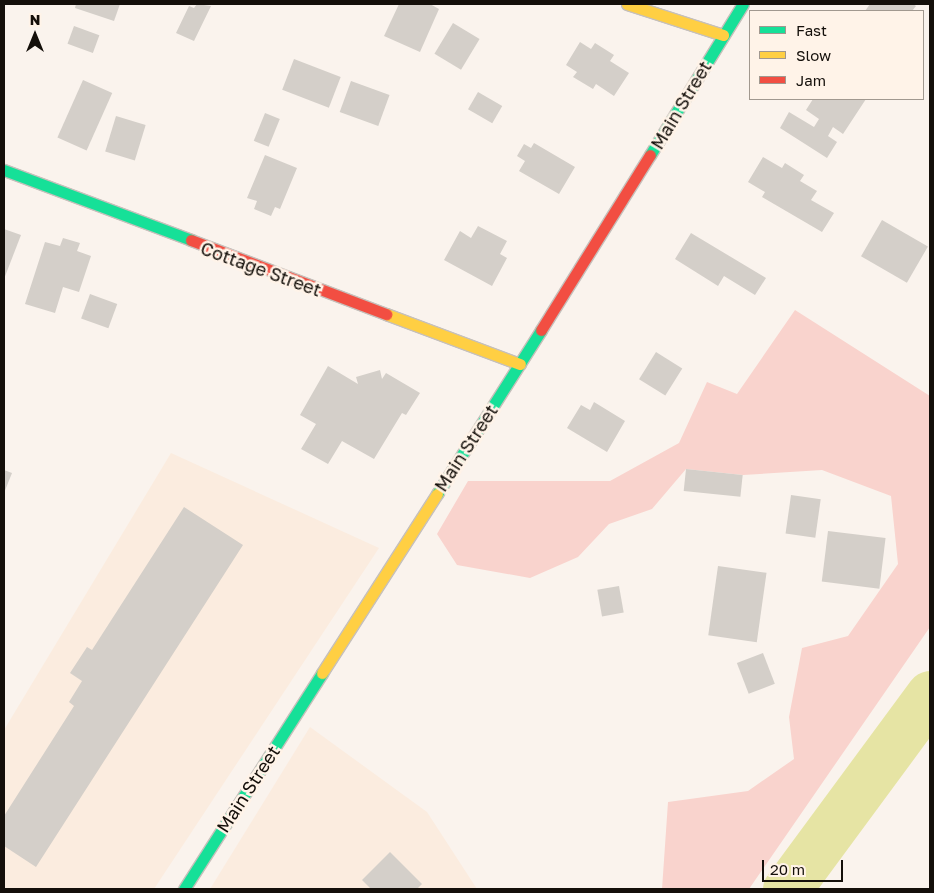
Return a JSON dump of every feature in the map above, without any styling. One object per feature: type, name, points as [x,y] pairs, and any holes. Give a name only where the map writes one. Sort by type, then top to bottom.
[{"type":"main road","points":[[627,4],[678,23],[723,34]]},
{"type":"main road","name":"Main Street","points":[[184,889],[520,364],[743,4]]},
{"type":"main road","name":"Cottage Street","points":[[4,170],[520,364]]},
{"type":"shaded area","points":[[795,310],[930,396],[930,627],[749,889],[662,889],[668,802],[748,791],[794,759],[789,717],[802,648],[848,636],[898,564],[891,496],[822,470],[743,475],[686,469],[652,509],[609,524],[578,557],[530,578],[457,565],[437,534],[468,481],[610,481],[679,443],[707,382],[737,394]]},
{"type":"shaded area","points":[[171,453],[379,548],[154,889],[4,889],[4,730]]},
{"type":"shaded area","points":[[310,727],[427,812],[477,889],[210,889]]},
{"type":"building","points":[[76,4],[120,4],[114,21],[75,8]]},
{"type":"building","points":[[197,4],[211,6],[194,41],[176,33],[189,6],[194,8]]},
{"type":"building","points":[[399,4],[430,4],[439,9],[420,52],[384,36]]},
{"type":"building","points":[[870,4],[913,4],[916,6],[913,10],[866,10]]},
{"type":"building","points":[[453,23],[480,39],[461,70],[434,54]]},
{"type":"building","points":[[74,26],[99,35],[93,53],[68,44]]},
{"type":"building","points":[[580,42],[591,49],[595,43],[614,55],[610,61],[629,73],[614,96],[596,84],[593,89],[573,77],[577,72],[566,65]]},
{"type":"building","points":[[294,59],[341,77],[329,108],[282,90]]},
{"type":"building","points":[[83,80],[112,93],[87,151],[57,138]]},
{"type":"building","points":[[351,81],[390,95],[378,126],[340,112]]},
{"type":"building","points":[[478,92],[502,106],[492,123],[468,109]]},
{"type":"building","points":[[812,100],[865,100],[843,134],[833,127],[828,136],[837,142],[827,158],[780,128],[789,112],[814,127],[819,119],[806,110]]},
{"type":"building","points":[[265,113],[280,119],[269,147],[254,141]]},
{"type":"building","points":[[116,116],[146,125],[135,160],[105,151]]},
{"type":"building","points":[[534,143],[575,167],[559,194],[519,171],[525,161],[517,156],[524,144],[531,148]]},
{"type":"building","points":[[265,155],[297,168],[280,209],[275,207],[271,216],[254,209],[257,201],[247,198]]},
{"type":"building","points":[[763,157],[782,168],[785,163],[804,175],[800,181],[817,191],[811,200],[834,213],[822,232],[762,197],[765,192],[748,182]]},
{"type":"building","points":[[882,220],[928,246],[907,283],[861,256]]},
{"type":"building","points":[[478,226],[507,241],[500,254],[507,258],[492,286],[444,260],[460,231],[471,238]]},
{"type":"building","points":[[4,229],[21,235],[4,279]]},
{"type":"building","points":[[691,233],[766,278],[755,295],[724,276],[718,286],[675,259]]},
{"type":"building","points":[[63,238],[80,243],[77,251],[91,256],[79,292],[63,287],[55,313],[25,304],[45,242],[60,246]]},
{"type":"building","points":[[90,294],[117,304],[108,328],[81,318]]},
{"type":"building","points":[[656,352],[682,368],[665,396],[639,379]]},
{"type":"building","points":[[328,366],[358,384],[356,377],[380,370],[382,379],[386,373],[420,393],[406,415],[402,413],[374,459],[342,441],[328,464],[301,449],[316,424],[300,415]]},
{"type":"building","points":[[594,402],[625,421],[607,452],[567,428],[581,405],[590,410]]},
{"type":"building","points":[[686,469],[743,475],[740,497],[684,491]]},
{"type":"building","points":[[4,470],[12,473],[4,493]]},
{"type":"building","points":[[791,495],[821,499],[815,538],[786,534]]},
{"type":"building","points":[[184,507],[243,545],[36,867],[4,846],[4,816],[74,706],[69,702],[82,681],[70,673],[87,647],[92,650]]},
{"type":"building","points":[[828,531],[886,538],[879,589],[822,582]]},
{"type":"building","points":[[718,566],[767,573],[757,642],[708,635]]},
{"type":"building","points":[[619,586],[624,613],[602,616],[597,590]]},
{"type":"building","points":[[763,653],[775,684],[749,694],[737,663]]},
{"type":"building","points":[[390,852],[422,884],[417,889],[371,889],[362,880]]},
{"type":"waterway","points":[[787,889],[930,695]]},
{"type":"traffic: fast","points":[[650,155],[743,4]]},
{"type":"traffic: fast","points":[[4,170],[191,240]]},
{"type":"traffic: fast","points":[[437,494],[541,330]]},
{"type":"traffic: fast","points":[[184,889],[322,673]]},
{"type":"traffic: slow","points":[[627,4],[723,35]]},
{"type":"traffic: slow","points":[[386,314],[520,364]]},
{"type":"traffic: slow","points":[[322,673],[437,494]]},
{"type":"traffic: jam","points":[[541,330],[650,155]]},
{"type":"traffic: jam","points":[[191,240],[386,314]]}]
